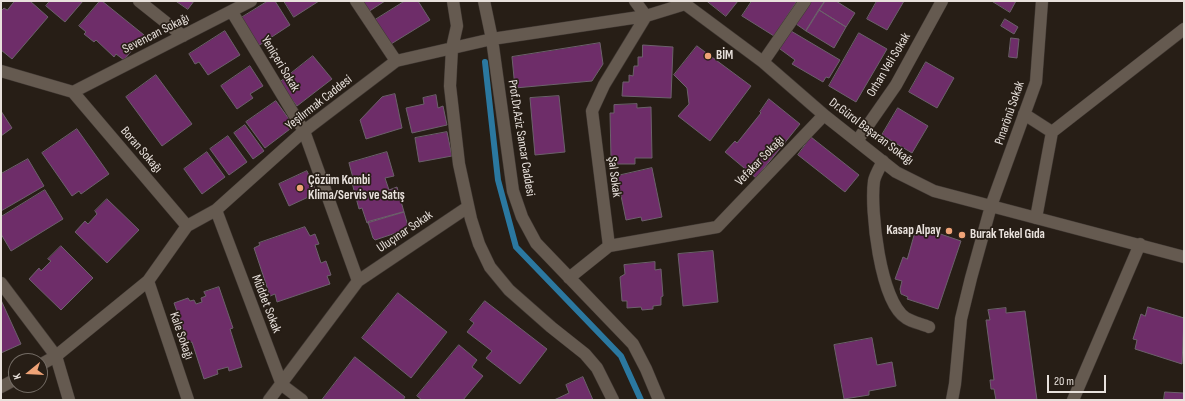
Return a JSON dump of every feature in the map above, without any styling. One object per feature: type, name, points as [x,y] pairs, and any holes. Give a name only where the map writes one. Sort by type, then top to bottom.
[{"type":"street","points":[[139,1],[182,36]]},
{"type":"street","points":[[356,1],[396,61]]},
{"type":"street","points":[[453,1],[457,26],[452,48],[450,86],[459,164],[468,207],[479,244],[490,266],[509,290],[585,354],[597,368],[613,400]]},
{"type":"street","name":"Prof.Dr.Aziz Sancar Caddesi","points":[[484,1],[492,38],[513,190],[522,217],[536,243],[633,344],[646,369],[658,400]]},
{"type":"street","points":[[635,1],[646,16]]},
{"type":"street","points":[[763,62],[805,1]]},
{"type":"street","name":"Orhan Veli Sokak","points":[[857,141],[896,85],[942,1]]},
{"type":"street","name":"Pınarönü Sokak","points":[[952,400],[955,384],[961,319],[991,206],[1036,82],[1042,1]]},
{"type":"street","name":"Sevencan Sokağı","points":[[73,92],[232,12],[246,2]]},
{"type":"street","name":"Yeşilırmak Caddesi","points":[[48,360],[56,356],[148,281],[187,226],[216,210],[304,132],[396,61],[492,38],[646,16],[686,2]]},
{"type":"street","name":"Dr.Gürol Başaran Sokağı","points":[[686,2],[763,62],[824,115],[896,172],[934,191],[1140,244],[1184,257]]},
{"type":"street","name":"Yeniçeri Sokak","points":[[232,12],[304,132],[358,281]]},
{"type":"street","name":"Şal Sokak","points":[[609,246],[592,111],[604,85],[646,16]]},
{"type":"street","points":[[1036,218],[1052,132],[1184,29]]},
{"type":"street","points":[[1,71],[73,92]]},
{"type":"street","name":"Boran Sokağı","points":[[73,92],[187,226]]},
{"type":"street","points":[[1024,114],[1052,132]]},
{"type":"street","name":"Vefakar Sokağı","points":[[609,246],[717,227],[824,115]]},
{"type":"street","points":[[882,161],[874,180],[875,222],[879,262],[889,296],[898,309],[905,318],[929,327]]},
{"type":"street","name":"Uluçınar Sokak","points":[[269,400],[282,385],[358,281],[468,207]]},
{"type":"street","name":"Müddet Sokak","points":[[216,210],[282,385]]},
{"type":"street","points":[[1074,400],[1140,244]]},
{"type":"street","points":[[569,278],[609,246]]},
{"type":"street","name":"Kale Sokağı","points":[[148,281],[188,400]]},
{"type":"street","points":[[1,283],[56,356],[69,400]]},
{"type":"street","points":[[282,385],[302,400]]},
{"type":"building","points":[[15,1],[30,1],[48,17],[12,59],[1,50],[1,11],[4,8],[7,10]]},
{"type":"building","points":[[50,1],[83,1],[65,22],[46,6]]},
{"type":"building","points":[[100,1],[102,1],[144,35],[124,60],[116,54],[114,57],[96,40],[94,42],[84,34],[86,32],[79,26]]},
{"type":"building","points":[[176,1],[194,1],[188,9]]},
{"type":"building","points":[[268,1],[275,1],[290,25],[258,46],[241,18]]},
{"type":"building","points":[[284,1],[319,1],[294,17]]},
{"type":"building","points":[[360,1],[385,1],[368,12]]},
{"type":"building","points":[[405,1],[418,1],[430,20],[391,44],[375,20]]},
{"type":"building","points":[[707,1],[738,1],[726,16]]},
{"type":"building","points":[[752,1],[797,1],[774,36],[742,16]]},
{"type":"building","points":[[810,1],[825,1],[806,31],[796,24]]},
{"type":"building","points":[[825,1],[836,1],[855,13],[846,27],[819,10]]},
{"type":"building","points":[[877,1],[904,1],[887,30],[867,19]]},
{"type":"building","points":[[992,1],[1016,1],[1010,12]]},
{"type":"building","points":[[819,10],[846,27],[834,48],[806,31]]},
{"type":"building","points":[[1005,19],[1018,27],[1014,34],[1001,26]]},
{"type":"building","points":[[225,31],[240,55],[208,75],[199,62],[195,64],[189,54]]},
{"type":"building","points":[[791,31],[840,60],[829,78],[826,77],[823,82],[792,64],[795,60],[780,49]]},
{"type":"building","points":[[859,33],[887,49],[856,102],[829,86]]},
{"type":"building","points":[[1011,38],[1019,39],[1017,58],[1009,57]]},
{"type":"building","points":[[600,43],[603,64],[592,81],[515,88],[512,57]]},
{"type":"building","points":[[643,45],[673,47],[671,98],[622,96],[623,82],[629,82],[629,75],[633,76],[634,66],[638,66],[638,57],[642,57]]},
{"type":"building","points":[[697,46],[751,86],[710,141],[678,116],[689,104],[687,88],[674,75]]},
{"type":"building","points":[[313,56],[332,79],[297,106],[279,83]]},
{"type":"building","points":[[926,62],[954,78],[937,108],[909,92]]},
{"type":"building","points":[[250,66],[263,86],[250,94],[253,98],[237,109],[221,86]]},
{"type":"building","points":[[156,75],[192,124],[162,146],[126,97]]},
{"type":"building","points":[[395,94],[402,128],[366,139],[360,120],[382,97]]},
{"type":"building","points":[[436,95],[438,108],[443,106],[447,125],[412,133],[406,108],[424,104],[423,98]]},
{"type":"building","points":[[559,96],[565,152],[535,155],[530,98]]},
{"type":"building","points":[[769,99],[800,124],[756,178],[725,152],[735,141],[737,143],[761,113],[760,112]]},
{"type":"building","points":[[276,101],[294,126],[265,148],[246,122]]},
{"type":"building","points":[[637,104],[637,108],[651,107],[652,158],[635,158],[635,164],[617,164],[617,158],[611,158],[610,113],[614,113],[614,105]]},
{"type":"building","points":[[898,108],[928,126],[912,153],[882,135]]},
{"type":"building","points":[[1,111],[12,128],[1,136]]},
{"type":"building","points":[[245,125],[264,151],[253,159],[234,133]]},
{"type":"building","points":[[77,129],[109,174],[81,194],[79,191],[72,196],[42,153]]},
{"type":"building","points":[[447,132],[452,156],[419,162],[415,138]]},
{"type":"building","points":[[228,136],[247,162],[229,175],[210,149]]},
{"type":"building","points":[[811,137],[859,175],[845,192],[798,155]]},
{"type":"building","points":[[207,152],[225,177],[202,194],[184,169]]},
{"type":"building","points":[[387,152],[394,176],[385,178],[389,190],[397,187],[404,212],[367,223],[362,208],[359,209],[351,179],[353,178],[349,163]]},
{"type":"building","points":[[28,159],[44,186],[1,211],[1,174]]},
{"type":"building","points":[[652,168],[662,217],[642,221],[641,217],[626,220],[617,176]]},
{"type":"building","points":[[307,171],[317,193],[289,206],[279,184]]},
{"type":"building","points":[[45,190],[63,219],[11,251],[1,234],[1,217]]},
{"type":"building","points":[[107,199],[139,230],[107,263],[75,232],[85,221],[88,224],[97,214],[95,211]]},
{"type":"building","points":[[404,212],[408,226],[405,230],[375,240],[373,238],[368,222]]},
{"type":"building","points":[[917,226],[961,241],[938,309],[907,299],[908,297],[901,294],[900,289],[902,281],[895,279],[903,257],[907,259]]},
{"type":"building","points":[[305,227],[310,236],[315,234],[319,244],[315,245],[321,263],[326,261],[331,275],[327,276],[330,284],[277,302],[275,294],[270,296],[254,248],[260,245],[259,243]]},
{"type":"building","points":[[61,246],[93,278],[61,310],[29,279],[39,268],[41,271],[51,261],[48,259]]},
{"type":"building","points":[[713,251],[718,302],[683,306],[678,254]]},
{"type":"building","points":[[655,262],[655,270],[661,269],[663,296],[661,297],[661,305],[653,306],[653,309],[642,310],[641,307],[627,308],[627,301],[622,301],[620,277],[625,274],[624,265]]},
{"type":"building","points":[[219,287],[233,328],[230,329],[242,367],[229,371],[228,367],[217,370],[218,374],[204,379],[192,342],[188,343],[174,303],[188,298],[190,301],[194,300],[196,304],[202,302],[201,298],[206,296],[204,292]]},
{"type":"building","points":[[398,293],[447,332],[411,378],[362,338]]},
{"type":"building","points":[[1,300],[21,344],[1,353]]},
{"type":"building","points":[[485,301],[547,349],[520,384],[486,358],[492,351],[467,332],[474,323],[470,320]]},
{"type":"building","points":[[1148,307],[1184,318],[1182,364],[1135,349],[1137,340],[1133,339],[1141,314],[1145,316]]},
{"type":"building","points":[[1006,308],[1006,313],[1025,311],[1037,400],[996,400],[994,389],[991,389],[990,380],[994,380],[986,320],[990,320],[988,310]]},
{"type":"building","points":[[872,338],[877,365],[892,362],[896,386],[869,391],[869,395],[844,399],[834,345]]},
{"type":"building","points":[[459,345],[477,360],[472,367],[483,376],[463,400],[422,400],[417,396]]},
{"type":"building","points":[[355,357],[405,397],[403,400],[322,400]]},
{"type":"building","points":[[583,377],[593,400],[554,400],[569,393],[566,385]]},
{"type":"building","points":[[1165,392],[1184,393],[1184,400],[1164,400]]},
{"type":"waterway","points":[[485,62],[498,180],[516,247],[621,356],[641,400]]},
{"type":"place","name":"BİM","points":[[708,56]]},
{"type":"place","name":"Çözüm Kombi Klima/Servis ve Satış","points":[[300,188]]},
{"type":"place","name":"Kasap Alpay","points":[[949,231]]},
{"type":"place","name":"Burak Tekel Gıda","points":[[962,235]]}]
